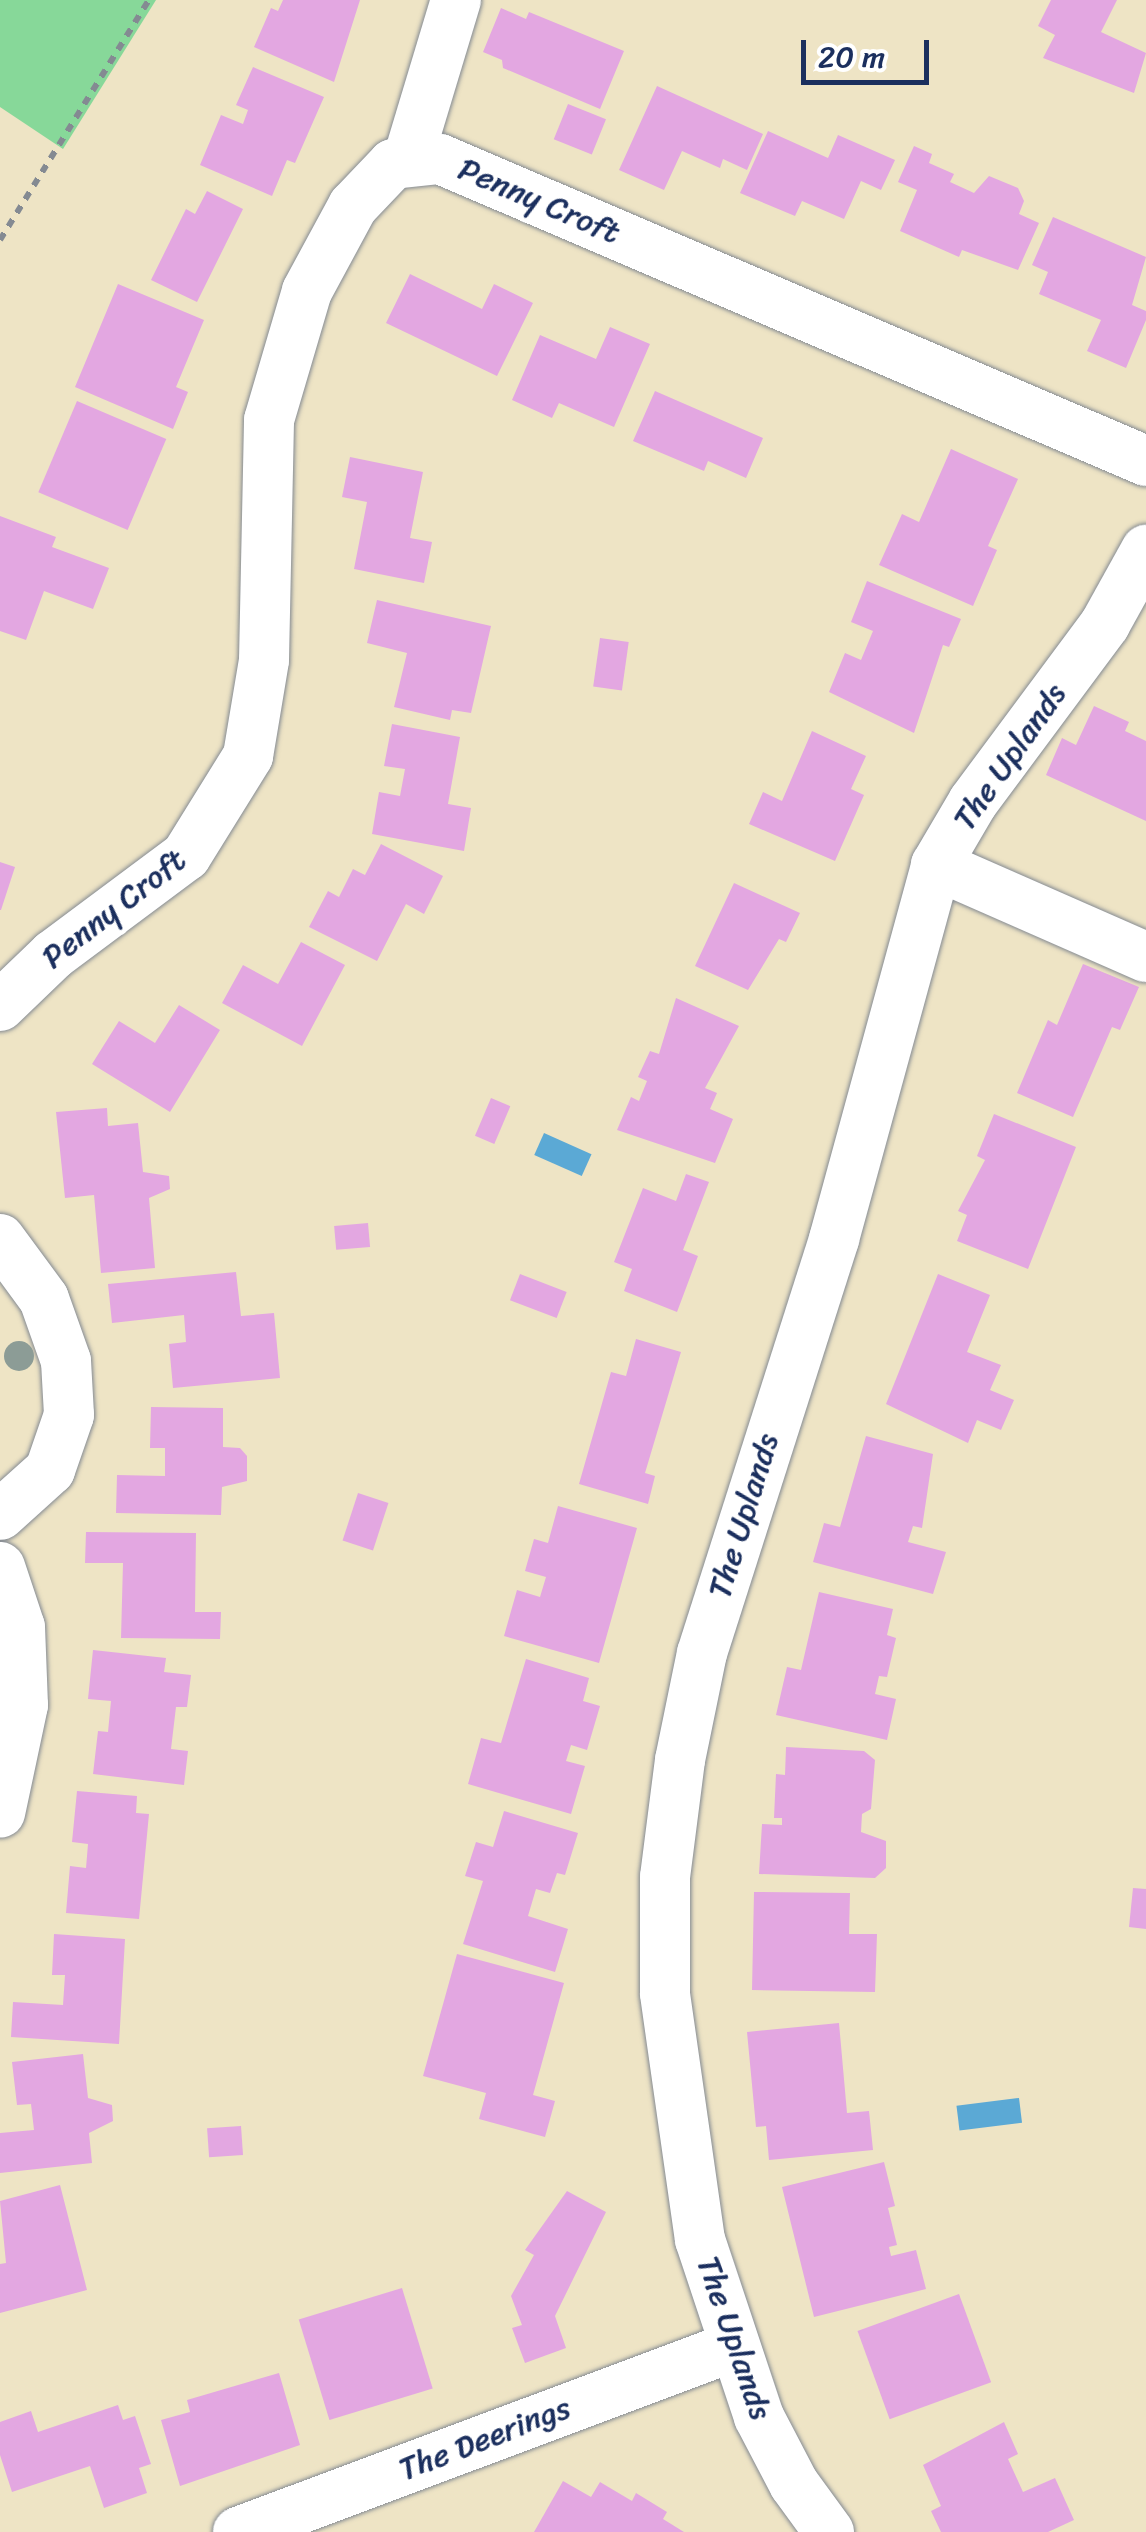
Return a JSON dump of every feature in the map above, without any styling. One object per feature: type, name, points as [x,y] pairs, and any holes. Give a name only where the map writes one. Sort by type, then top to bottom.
[{"type":"street","points":[[408,159],[456,0]]},
{"type":"street","name":"Penny Croft","points":[[0,1006],[53,955],[186,856],[248,756],[264,660],[269,420],[307,291],[376,175],[408,159],[440,159],[1146,461]]},
{"type":"street","name":"The Uplands","points":[[829,2532],[794,2484],[732,2346],[700,2240],[666,2010],[666,1877],[680,1760],[702,1653],[834,1239],[936,865],[973,802],[1106,624],[1146,550]]},
{"type":"street","points":[[936,865],[1146,957]]},
{"type":"street","points":[[0,1239],[44,1299],[66,1361],[69,1415],[50,1470],[0,1515]]},
{"type":"street","points":[[0,1567],[20,1628],[23,1705],[0,1813]]},
{"type":"street","name":"The Deerings","points":[[238,2532],[732,2346]]},
{"type":"path","points":[[0,240],[148,0]]},
{"type":"green space","points":[[0,0],[156,0],[63,149],[0,107]]},
{"type":"water","points":[[544,1133],[592,1154],[582,1176],[534,1155]]},
{"type":"water","points":[[1019,2098],[1022,2123],[960,2130],[956,2106]]},
{"type":"building","points":[[283,0],[360,0],[334,82],[254,47],[271,8],[278,11]]},
{"type":"building","points":[[1051,0],[1117,0],[1101,32],[1146,53],[1134,93],[1043,58],[1055,35],[1038,26]]},
{"type":"building","points":[[501,8],[526,19],[529,12],[624,51],[600,109],[503,68],[502,60],[483,52]]},
{"type":"building","points":[[253,67],[324,97],[295,163],[287,160],[272,196],[200,165],[221,115],[243,124],[248,110],[236,105]]},
{"type":"building","points":[[657,86],[763,134],[747,170],[723,159],[720,168],[682,151],[664,190],[619,170]]},
{"type":"building","points":[[568,104],[606,119],[592,155],[554,139]]},
{"type":"building","points":[[768,131],[828,158],[838,135],[895,160],[881,190],[861,181],[844,219],[802,201],[795,216],[740,193]]},
{"type":"building","points":[[914,146],[932,154],[929,163],[954,174],[950,182],[974,193],[989,176],[1018,188],[1024,201],[1019,214],[1039,223],[1018,270],[962,250],[959,257],[900,231],[917,190],[898,182]]},
{"type":"building","points":[[207,191],[243,209],[197,302],[151,280],[186,209],[195,214]]},
{"type":"building","points":[[1053,217],[1146,257],[1132,305],[1146,311],[1146,320],[1126,368],[1087,351],[1101,320],[1039,294],[1048,272],[1032,265]]},
{"type":"building","points":[[410,274],[482,309],[494,284],[533,303],[497,376],[386,323]]},
{"type":"building","points":[[118,284],[204,320],[176,387],[188,392],[173,429],[75,387]]},
{"type":"building","points":[[610,327],[650,344],[614,427],[559,403],[552,418],[512,400],[540,335],[596,359]]},
{"type":"building","points":[[655,391],[763,438],[746,478],[708,461],[704,471],[633,441]]},
{"type":"building","points":[[77,401],[166,439],[128,530],[38,492]]},
{"type":"building","points":[[951,449],[1018,479],[988,546],[997,550],[973,606],[879,565],[902,514],[919,522]]},
{"type":"building","points":[[350,457],[423,472],[410,538],[432,542],[424,583],[354,569],[367,502],[342,497]]},
{"type":"building","points":[[0,516],[56,537],[52,547],[109,568],[93,609],[44,591],[26,640],[0,631]]},
{"type":"building","points":[[867,581],[961,619],[949,647],[943,645],[914,733],[829,692],[845,653],[861,660],[873,631],[851,622]]},
{"type":"building","points":[[377,600],[491,626],[471,713],[452,710],[450,720],[394,707],[407,653],[367,643]]},
{"type":"building","points":[[600,638],[629,642],[622,691],[593,687]]},
{"type":"building","points":[[1094,706],[1129,722],[1125,731],[1146,741],[1146,821],[1046,775],[1062,738],[1076,745]]},
{"type":"building","points":[[392,724],[460,737],[448,804],[471,808],[464,851],[372,834],[379,792],[400,796],[405,769],[384,766]]},
{"type":"building","points":[[812,731],[866,756],[851,789],[864,795],[835,861],[749,824],[763,792],[782,801]]},
{"type":"building","points":[[381,844],[443,876],[424,914],[406,904],[377,961],[309,927],[328,891],[339,897],[353,869],[365,875]]},
{"type":"building","points":[[0,862],[15,867],[1,910],[0,910]]},
{"type":"building","points":[[734,883],[800,913],[786,942],[779,939],[748,990],[695,966]]},
{"type":"building","points":[[301,942],[345,965],[302,1046],[222,1003],[243,965],[278,984]]},
{"type":"building","points":[[1083,964],[1139,987],[1120,1030],[1112,1027],[1073,1117],[1017,1093],[1048,1020],[1057,1025]]},
{"type":"building","points":[[676,998],[739,1026],[705,1088],[717,1093],[710,1109],[733,1119],[715,1163],[617,1130],[631,1097],[639,1101],[647,1081],[638,1077],[650,1051],[659,1054]]},
{"type":"building","points":[[179,1005],[220,1030],[170,1112],[92,1064],[119,1021],[155,1043]]},
{"type":"building","points":[[491,1098],[510,1106],[494,1144],[475,1136]]},
{"type":"building","points":[[107,1108],[108,1126],[138,1123],[143,1172],[169,1176],[170,1189],[149,1198],[155,1268],[101,1273],[94,1195],[65,1198],[56,1112]]},
{"type":"building","points":[[994,1114],[1076,1147],[1028,1269],[957,1241],[967,1215],[958,1211],[985,1160],[977,1156]]},
{"type":"building","points":[[686,1174],[709,1182],[683,1250],[698,1256],[677,1312],[624,1291],[632,1269],[614,1262],[643,1188],[676,1201]]},
{"type":"building","points":[[368,1223],[370,1247],[336,1250],[334,1226]]},
{"type":"building","points":[[236,1272],[241,1316],[274,1313],[280,1378],[173,1388],[169,1344],[186,1342],[184,1315],[112,1323],[108,1284]]},
{"type":"building","points":[[520,1274],[567,1292],[557,1318],[510,1300]]},
{"type":"building","points":[[938,1274],[990,1295],[967,1352],[1001,1365],[990,1390],[1014,1400],[1001,1430],[977,1420],[968,1443],[886,1404]]},
{"type":"building","points":[[636,1339],[681,1352],[645,1473],[655,1476],[648,1504],[579,1484],[611,1372],[626,1376]]},
{"type":"building","points":[[151,1407],[223,1408],[223,1447],[240,1448],[247,1456],[247,1481],[222,1487],[221,1515],[116,1513],[117,1475],[165,1476],[165,1448],[150,1448]]},
{"type":"building","points":[[866,1436],[933,1454],[922,1528],[913,1526],[908,1542],[946,1552],[933,1594],[813,1562],[824,1523],[840,1527]]},
{"type":"building","points":[[358,1493],[388,1503],[373,1550],[343,1541]]},
{"type":"building","points":[[558,1506],[637,1528],[599,1663],[504,1636],[517,1590],[540,1597],[546,1577],[525,1571],[534,1539],[548,1543]]},
{"type":"building","points":[[86,1532],[196,1533],[195,1612],[221,1612],[220,1639],[121,1638],[123,1563],[85,1563]]},
{"type":"building","points":[[819,1592],[893,1609],[887,1635],[896,1638],[887,1677],[879,1676],[875,1694],[896,1699],[887,1740],[776,1715],[787,1667],[801,1670]]},
{"type":"building","points":[[93,1650],[166,1658],[164,1672],[191,1675],[187,1707],[176,1707],[171,1749],[188,1751],[184,1785],[93,1774],[98,1731],[108,1732],[111,1701],[88,1699]]},
{"type":"building","points":[[526,1659],[589,1678],[583,1701],[600,1706],[587,1750],[571,1745],[566,1761],[585,1766],[571,1814],[468,1784],[481,1738],[501,1743]]},
{"type":"building","points":[[786,1747],[864,1751],[875,1760],[871,1809],[862,1814],[861,1832],[886,1841],[886,1868],[875,1878],[759,1874],[762,1824],[782,1825],[782,1818],[774,1818],[776,1774],[785,1775]]},
{"type":"building","points":[[77,1791],[137,1796],[136,1813],[149,1814],[139,1919],[66,1913],[70,1866],[86,1868],[88,1844],[72,1842]]},
{"type":"building","points":[[504,1811],[578,1833],[565,1875],[557,1873],[550,1893],[536,1889],[528,1916],[568,1929],[555,1972],[463,1944],[483,1881],[465,1876],[476,1842],[493,1847]]},
{"type":"building","points":[[1133,1888],[1146,1889],[1146,1929],[1129,1927]]},
{"type":"building","points":[[754,1892],[850,1893],[849,1934],[877,1934],[875,1992],[752,1990]]},
{"type":"building","points":[[54,1934],[125,1939],[119,2044],[11,2037],[13,2002],[63,2005],[65,1975],[52,1975]]},
{"type":"building","points":[[457,1954],[564,1983],[533,2095],[555,2101],[545,2137],[479,2119],[486,2093],[423,2076]]},
{"type":"building","points":[[839,2023],[847,2113],[869,2111],[873,2150],[769,2160],[766,2126],[756,2127],[747,2032]]},
{"type":"building","points":[[83,2054],[88,2098],[112,2105],[113,2121],[89,2133],[92,2163],[0,2173],[0,2133],[34,2130],[31,2104],[17,2105],[12,2062]]},
{"type":"building","points":[[241,2126],[243,2155],[209,2157],[207,2128]]},
{"type":"building","points":[[884,2162],[895,2206],[888,2208],[897,2245],[889,2247],[891,2256],[916,2250],[926,2289],[814,2317],[782,2187]]},
{"type":"building","points":[[60,2185],[87,2290],[0,2313],[0,2264],[6,2263],[0,2201]]},
{"type":"building","points":[[567,2191],[606,2212],[555,2316],[566,2348],[525,2363],[512,2328],[522,2325],[511,2296],[534,2255],[525,2250]]},
{"type":"building","points":[[402,2288],[433,2388],[329,2420],[299,2320]]},
{"type":"building","points":[[959,2294],[991,2382],[890,2419],[858,2331]]},
{"type":"building","points":[[279,2373],[300,2445],[180,2486],[161,2420],[190,2412],[187,2400]]},
{"type":"building","points":[[118,2405],[123,2420],[135,2416],[151,2464],[139,2468],[147,2493],[104,2508],[90,2466],[12,2492],[0,2455],[0,2422],[31,2411],[38,2432]]},
{"type":"building","points":[[1004,2422],[1018,2454],[1008,2459],[1023,2492],[1055,2478],[1074,2520],[1048,2532],[941,2532],[931,2511],[941,2506],[923,2465]]},
{"type":"building","points":[[563,2481],[591,2497],[600,2482],[632,2501],[636,2493],[667,2512],[663,2519],[684,2532],[534,2532]]}]
